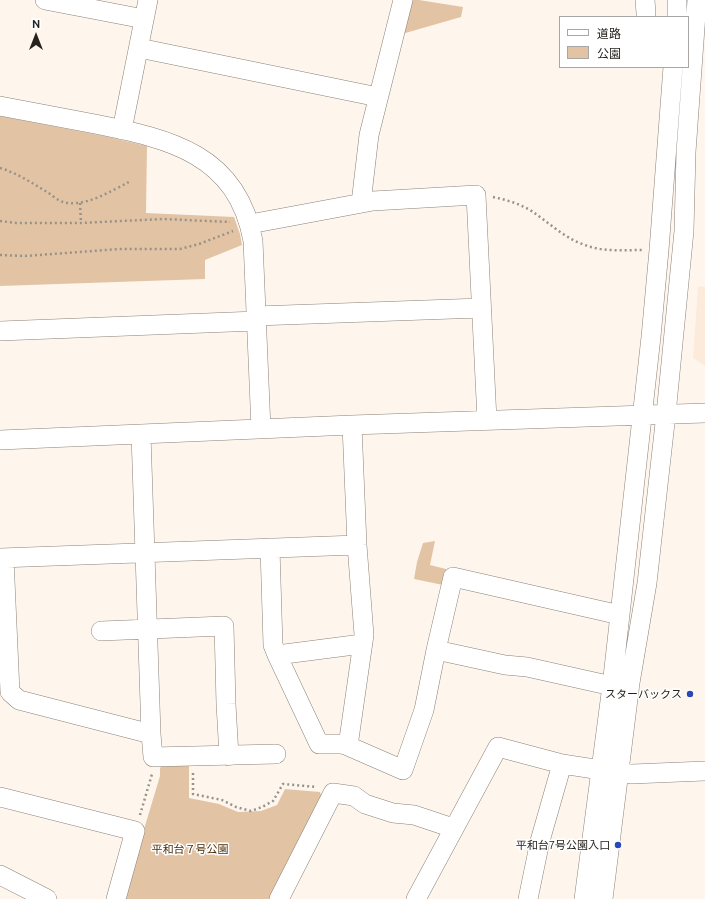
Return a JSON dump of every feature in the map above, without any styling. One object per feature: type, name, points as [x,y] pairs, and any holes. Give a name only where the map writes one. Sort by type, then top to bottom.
[{"type":"street","points":[[45,0],[144,19]]},
{"type":"street","points":[[122,130],[148,0]]},
{"type":"street","points":[[361,203],[369,135],[402,0]]},
{"type":"street","points":[[677,16],[678,0]]},
{"type":"street","points":[[584,899],[630,683],[647,583],[666,414],[684,231],[686,152],[700,8]]},
{"type":"street","points":[[139,48],[378,97]]},
{"type":"street","points":[[603,899],[610,772],[612,686],[659,250],[673,68]]},
{"type":"street","points":[[0,106],[122,130],[179,146],[198,155],[211,165],[225,180],[238,198],[249,222],[253,241],[260,430]]},
{"type":"street","points":[[249,222],[373,201],[476,195],[487,420]]},
{"type":"street","points":[[0,331],[481,308]]},
{"type":"street","points":[[0,440],[352,425],[705,413]]},
{"type":"street","points":[[348,746],[364,635],[357,545],[352,425]]},
{"type":"street","points":[[140,434],[153,757],[276,754]]},
{"type":"street","points":[[151,734],[19,700],[10,692],[2,558],[357,545]]},
{"type":"street","points":[[270,548],[273,645],[319,744],[342,744],[403,770],[424,710],[453,577],[620,615]]},
{"type":"street","points":[[101,631],[224,626],[229,756]]},
{"type":"street","points":[[277,655],[362,644]]},
{"type":"street","points":[[436,650],[505,665],[527,667],[612,686]]},
{"type":"street","points":[[416,899],[498,747],[562,764],[610,772],[632,774],[705,771]]},
{"type":"street","points":[[528,899],[540,841],[562,764]]},
{"type":"street","points":[[280,899],[333,794],[354,796],[365,804],[393,812],[414,815],[453,828]]},
{"type":"street","points":[[0,797],[136,831],[116,899]]},
{"type":"street","points":[[0,875],[47,899]]},
{"type":"path","points":[[0,168],[18,174],[63,202],[80,203],[109,193],[129,182]]},
{"type":"path","points":[[476,195],[510,200],[532,212],[583,245],[602,250],[659,250]]},
{"type":"path","points":[[80,203],[81,223]]},
{"type":"path","points":[[0,221],[16,223],[81,223],[163,219],[249,222]]},
{"type":"path","points":[[0,255],[25,256],[119,249],[180,249],[199,244],[249,222]]},
{"type":"path","points":[[193,757],[193,794],[222,800],[236,807],[251,811],[273,801],[283,784],[322,788],[333,794]]},
{"type":"path","points":[[139,817],[152,773]]},
{"type":"shaded area","points":[[698,286],[705,287],[705,366],[693,358]]},
{"type":"green space","points":[[409,0],[419,0],[463,7],[461,17],[402,34]]},
{"type":"green space","points":[[0,116],[147,146],[146,213],[234,217],[242,245],[205,260],[205,279],[0,286]]},
{"type":"green space","points":[[435,541],[430,565],[446,569],[443,585],[414,579],[417,562],[423,543]]},
{"type":"green space","name":"平和台７号公園","points":[[184,761],[189,766],[189,798],[219,804],[238,812],[261,811],[277,805],[285,789],[320,792],[322,798],[269,899],[123,899],[160,776],[160,768],[165,762]]},
{"type":"place","name":"スターバックス","points":[[690,694]]},
{"type":"place","name":"平和台7号公園入口","points":[[618,845]]}]
